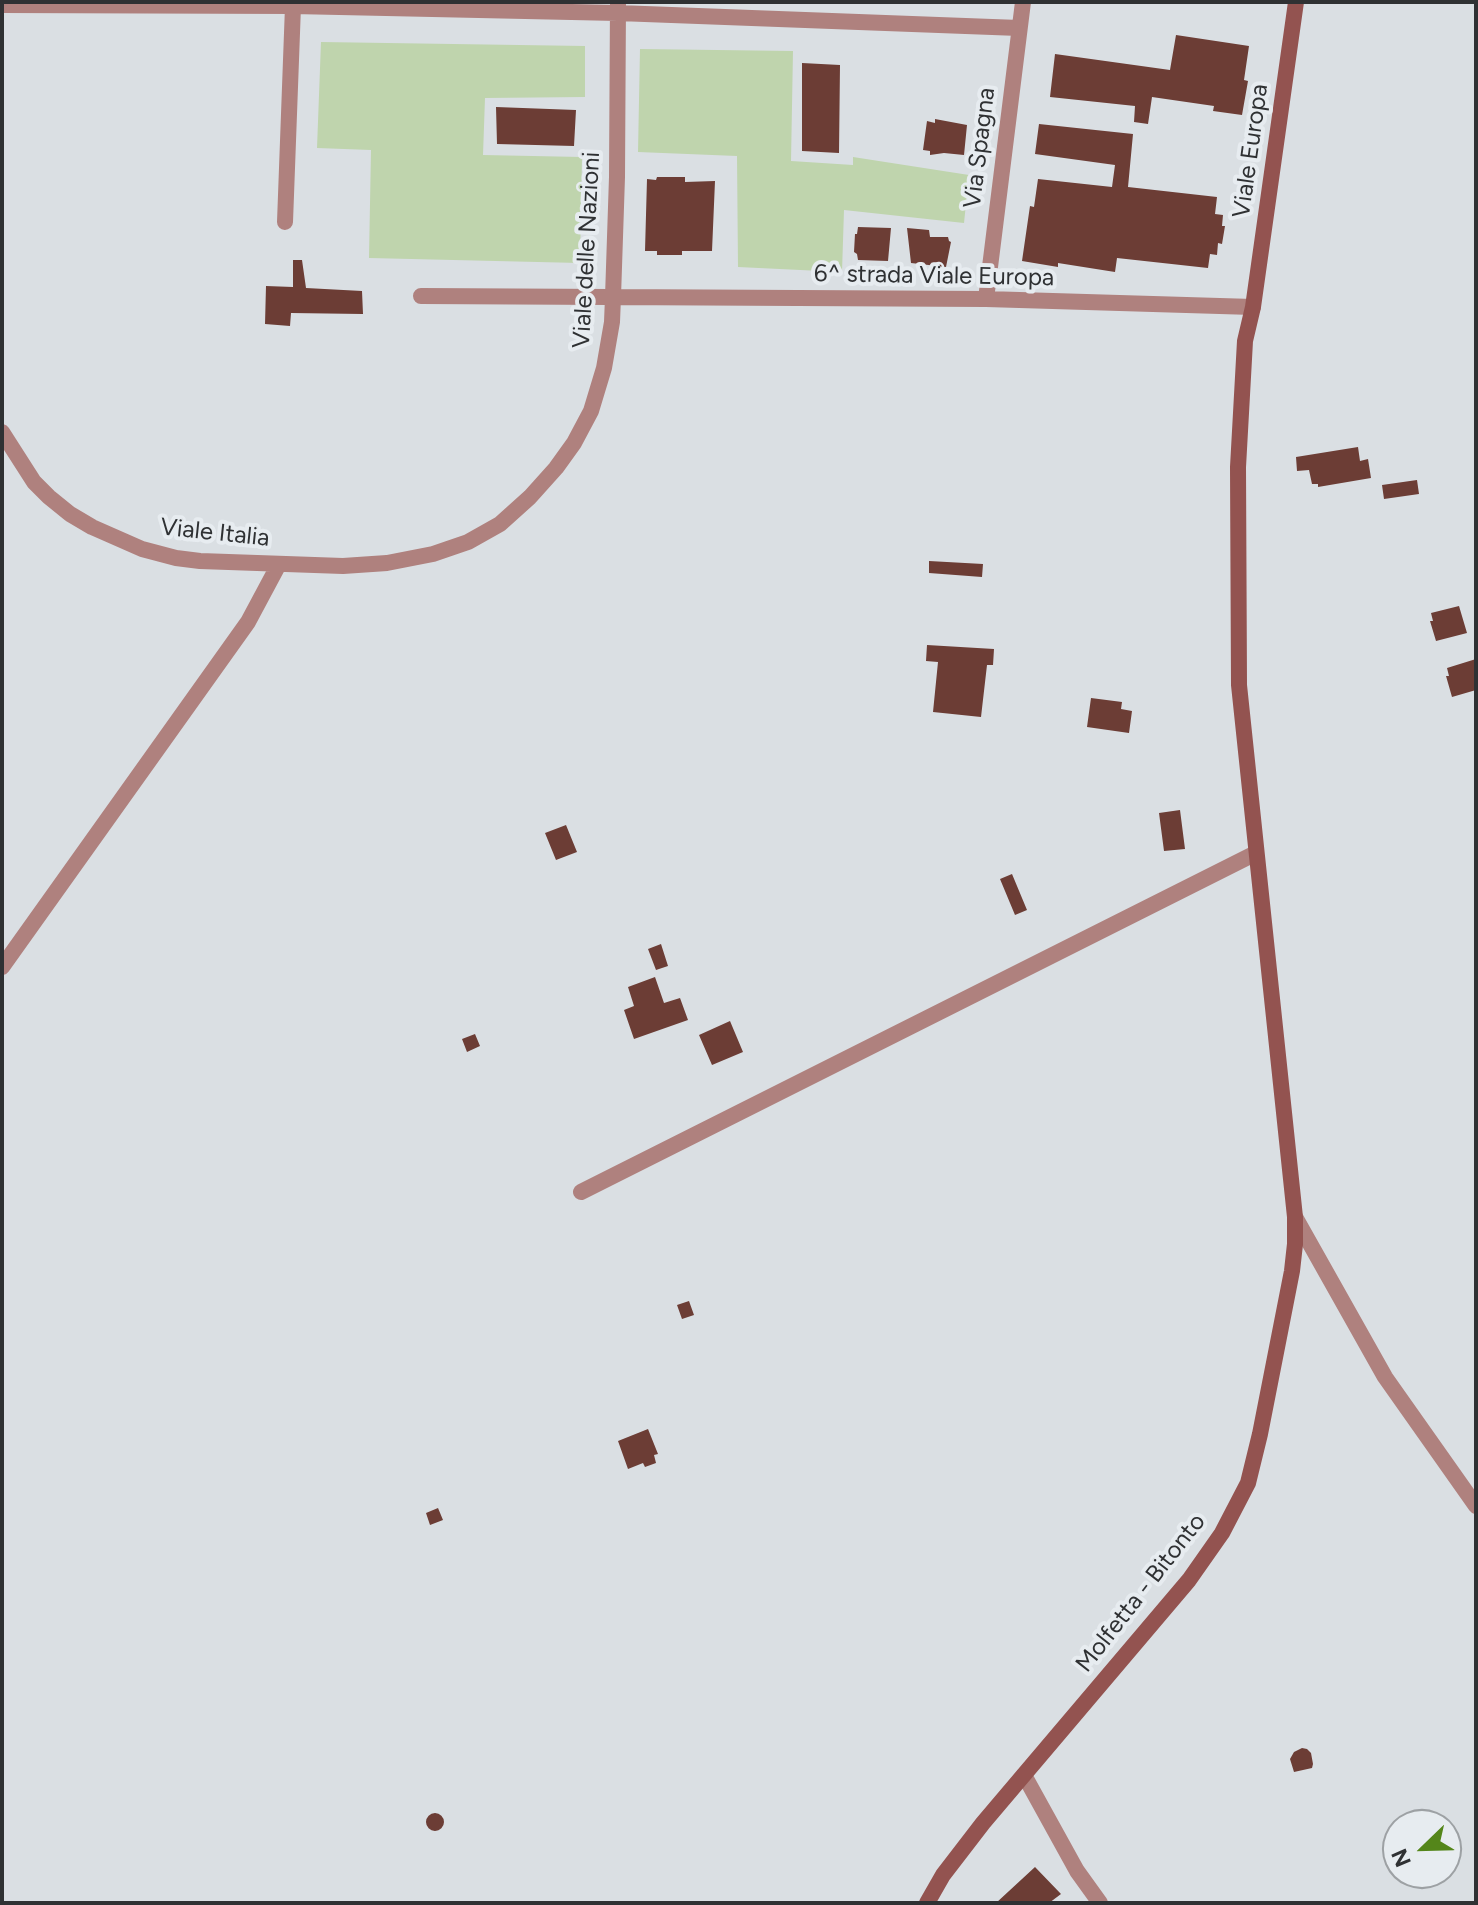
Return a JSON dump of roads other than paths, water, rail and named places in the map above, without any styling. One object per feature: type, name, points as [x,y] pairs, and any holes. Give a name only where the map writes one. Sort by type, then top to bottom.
[{"type":"street","name":"Via Spagna","points":[[986,299],[1023,2]]},
{"type":"street","name":"Viale Europa","points":[[1256,853],[1239,685],[1240,398],[1245,341],[1253,307],[1296,2]]},
{"type":"street","points":[[2,5],[618,8],[1019,28]]},
{"type":"street","points":[[285,222],[293,6]]},
{"type":"street","name":"Viale delle Nazioni","points":[[279,564],[343,566],[387,563],[433,554],[468,542],[500,524],[530,497],[574,443],[591,411],[604,368],[612,322],[618,8]]},
{"type":"street","name":"6^ strada Viale Europa","points":[[421,296],[986,299],[1253,307]]},
{"type":"street","name":"Viale Italia","points":[[2,432],[23,467],[49,497],[92,527],[142,549],[176,558],[279,564]]},
{"type":"street","points":[[2,967],[248,622],[279,564]]},
{"type":"street","points":[[581,1192],[1256,853]]},
{"type":"street","name":"Molfetta - Bitonto","points":[[927,1903],[943,1875],[983,1823],[1189,1580],[1222,1533],[1248,1483],[1295,1244],[1295,1217],[1256,853]]},
{"type":"street","points":[[1295,1217],[1385,1377],[1476,1506]]},
{"type":"street","points":[[1024,1775],[1077,1871],[1100,1903]]}]
